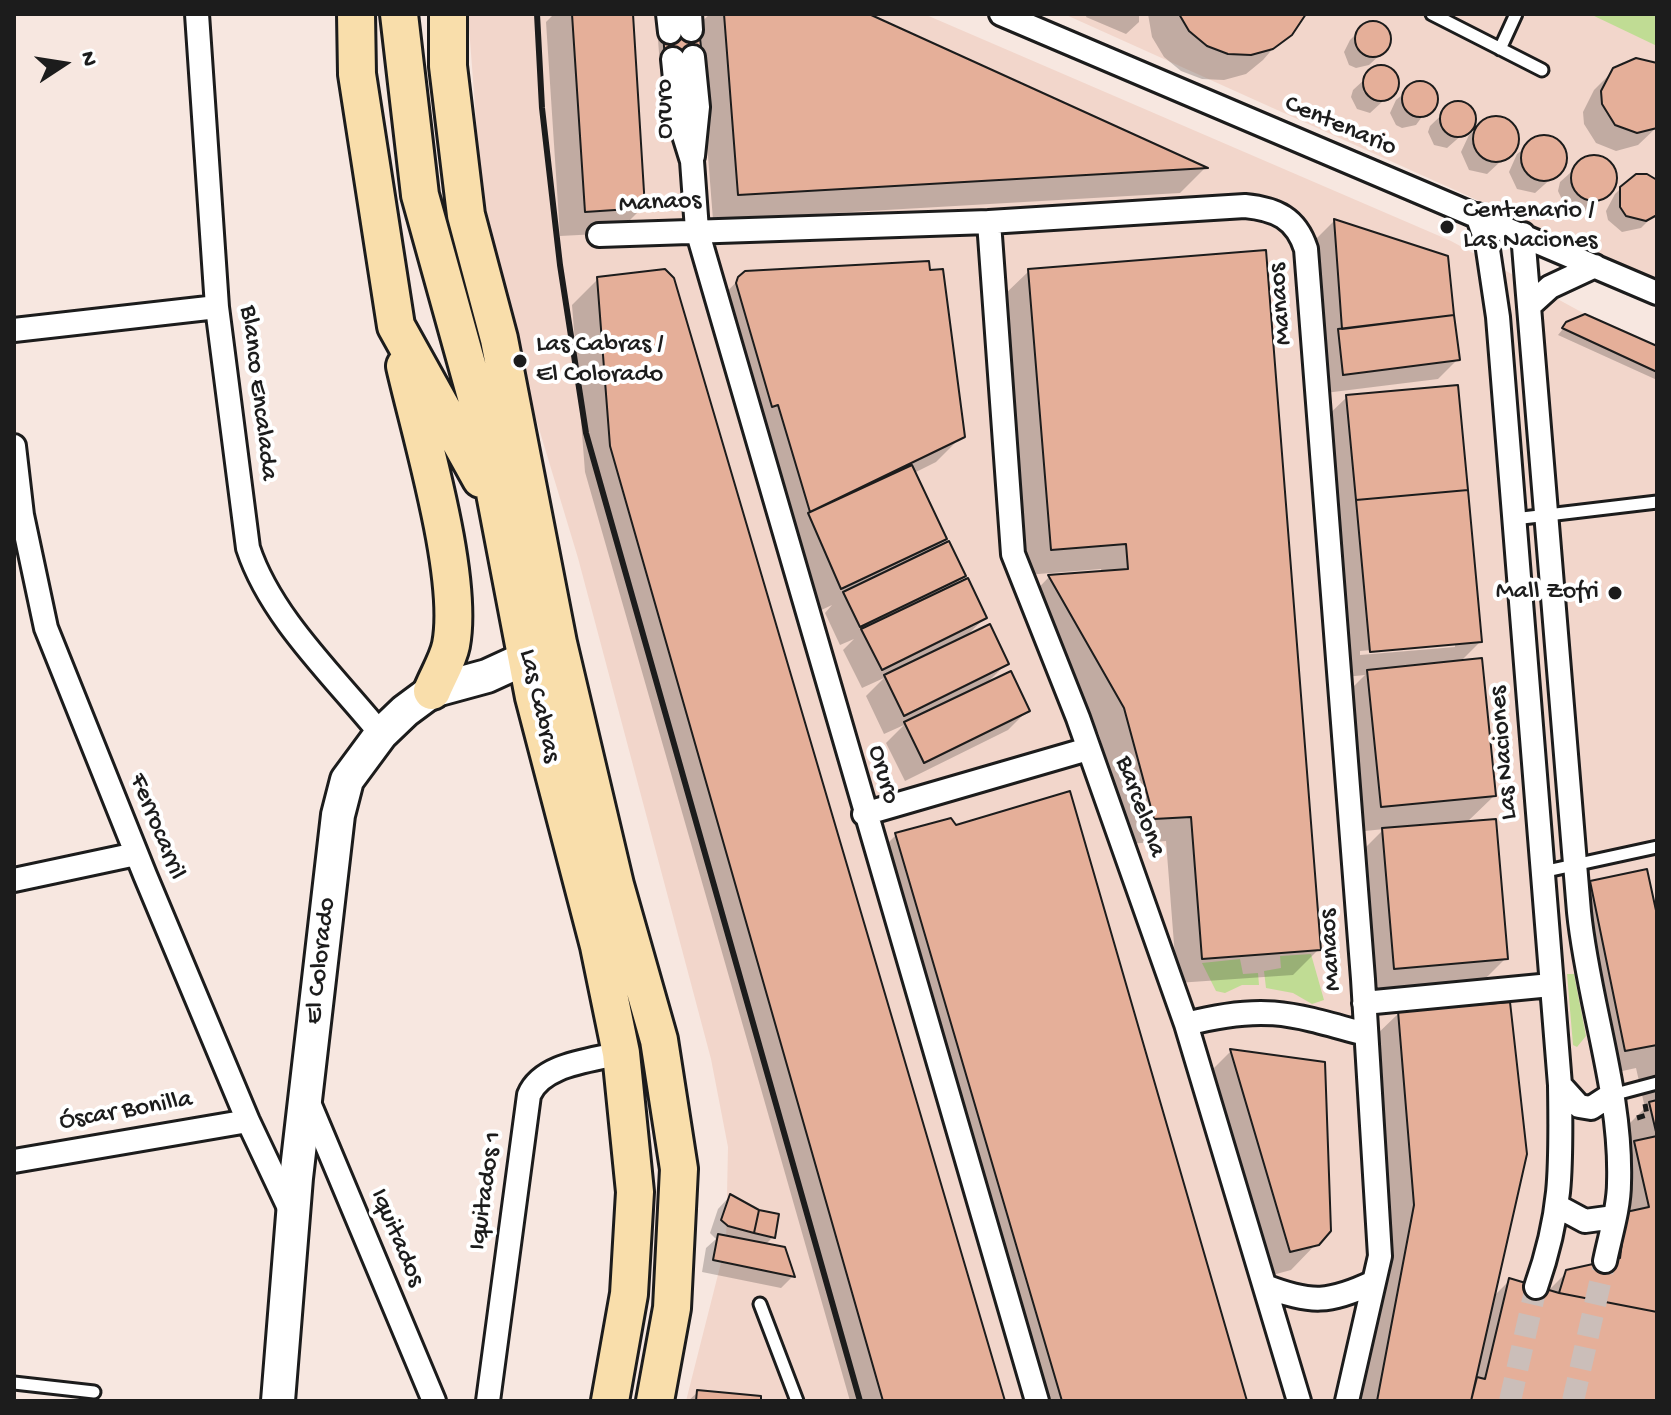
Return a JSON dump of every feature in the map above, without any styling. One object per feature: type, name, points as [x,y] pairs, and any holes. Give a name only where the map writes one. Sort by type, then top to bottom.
[{"type":"main road","points":[[356,14],[357,74],[396,326],[439,514],[452,595],[451,645],[432,691]]},
{"type":"main road","name":"Las Cabras","points":[[399,14],[420,195],[478,404],[527,659],[599,946],[621,1053],[635,1192],[629,1294],[610,1401]]},
{"type":"main road","name":"Las Cabras","points":[[448,14],[448,66],[466,215],[499,339],[558,643],[615,885],[659,1040],[679,1169],[672,1308],[661,1393]]},
{"type":"main road","points":[[396,326],[496,506]]},
{"type":"street","name":"Blanco Encalada","points":[[197,14],[217,307],[248,548],[259,580],[276,608],[381,734]]},
{"type":"street","name":"Centenario","points":[[1001,14],[1657,293]]},
{"type":"street","name":"Oruro","points":[[683,58],[679,119],[692,161],[697,230],[864,814],[1037,1401]]},
{"type":"street","name":"Manaos","points":[[599,235],[989,222],[1245,206],[1267,208],[1290,219],[1301,233],[1309,281],[1364,1003],[1380,1256],[1347,1401]]},
{"type":"street","name":"Las Naciones","points":[[1477,215],[1487,243],[1498,317],[1560,1085],[1559,1207],[1553,1240],[1536,1287]]},
{"type":"street","name":"Barcelona","points":[[989,222],[1013,554],[1088,749],[1186,1024],[1299,1401]]},
{"type":"street","points":[[1523,234],[1574,866],[1584,961],[1611,1095],[1619,1157],[1614,1217],[1605,1261]]},
{"type":"street","points":[[1529,306],[1550,287],[1595,266]]},
{"type":"street","points":[[14,330],[217,307]]},
{"type":"street","name":"Ferrocarril","points":[[14,446],[22,515],[46,628],[136,854],[248,1121],[293,1215]]},
{"type":"street","name":"El Colorado","points":[[278,1401],[306,1096],[338,815],[347,780],[381,734],[432,691],[487,676],[558,643]]},
{"type":"street","points":[[864,814],[1088,749]]},
{"type":"street","points":[[14,880],[136,854]]},
{"type":"street","points":[[1364,1003],[1551,985]]},
{"type":"street","name":"Manaos","points":[[1186,1024],[1257,1011],[1309,1019],[1365,1034]]},
{"type":"street","name":"Iquitados 1","points":[[488,1401],[529,1095],[535,1081],[549,1072],[621,1053]]},
{"type":"street","points":[[1560,1085],[1579,1106],[1591,1108],[1611,1095]]},
{"type":"street","name":"Iquitados","points":[[306,1096],[434,1401]]},
{"type":"street","name":"Óscar Bonilla","points":[[14,1161],[248,1121]]},
{"type":"street","points":[[1559,1207],[1585,1221],[1614,1217]]},
{"type":"street","points":[[1265,1286],[1319,1301],[1348,1294],[1374,1282]]},
{"type":"lane","points":[[1432,14],[1542,70]]},
{"type":"lane","points":[[1500,49],[1516,14]]},
{"type":"lane","points":[[1514,519],[1657,502]]},
{"type":"lane","points":[[1542,872],[1657,847]]},
{"type":"lane","points":[[1611,1095],[1657,1083]]},
{"type":"lane","points":[[760,1304],[797,1401]]},
{"type":"lane","points":[[14,1383],[94,1392]]},
{"type":"shaded area","points":[[468,14],[924,14],[1451,241],[1585,314],[1657,346],[1657,1401],[686,1401],[726,1243],[728,1147],[711,1059],[578,558],[518,359],[481,185]]},
{"type":"shaded area","points":[[1064,14],[1657,14],[1657,281]]},
{"type":"green space","points":[[1590,14],[1657,14],[1657,46]]},
{"type":"green space","points":[[1311,954],[1324,1000],[1312,1004],[1293,993],[1266,988],[1264,971],[1281,968],[1280,956]]},
{"type":"green space","points":[[1240,959],[1243,974],[1258,973],[1259,985],[1242,985],[1225,993],[1216,991],[1202,963]]},
{"type":"green space","points":[[1567,974],[1574,974],[1586,1036],[1577,1047],[1573,1045]]},
{"type":"building","points":[[572,14],[633,14],[645,208],[585,212]]},
{"type":"building","points":[[724,14],[869,14],[1208,168],[738,195]]},
{"type":"building","points":[[1179,14],[1306,14],[1292,35],[1273,49],[1251,55],[1228,54],[1207,46],[1189,31]]},
{"type":"building","points":[[1373,21],[1385,27],[1391,39],[1385,51],[1373,57],[1361,51],[1355,39],[1361,27]]},
{"type":"building","points":[[699,29],[702,56],[665,60],[663,33]]},
{"type":"building","points":[[1636,58],[1657,63],[1657,128],[1637,133],[1615,125],[1602,104],[1601,91],[1613,68]]},
{"type":"building","points":[[1381,65],[1393,71],[1399,83],[1393,95],[1381,101],[1369,95],[1363,83],[1369,71]]},
{"type":"building","points":[[1420,81],[1432,87],[1438,99],[1432,111],[1420,117],[1408,111],[1402,99],[1408,87]]},
{"type":"building","points":[[1458,101],[1470,107],[1476,119],[1470,131],[1458,137],[1446,131],[1440,119],[1446,107]]},
{"type":"building","points":[[1496,116],[1505,117],[1512,123],[1518,130],[1518,148],[1512,155],[1505,161],[1496,162],[1487,161],[1480,155],[1474,148],[1473,139],[1474,130],[1480,123],[1487,117]]},
{"type":"building","points":[[1544,135],[1553,136],[1560,142],[1566,149],[1566,167],[1560,174],[1553,180],[1544,181],[1535,180],[1528,174],[1522,167],[1521,158],[1522,149],[1528,142],[1535,136]]},
{"type":"building","points":[[1594,155],[1610,162],[1617,178],[1610,194],[1594,201],[1578,194],[1571,178],[1578,162]]},
{"type":"building","points":[[1636,174],[1647,174],[1657,180],[1657,215],[1646,221],[1626,216],[1620,207],[1620,187]]},
{"type":"building","points":[[1334,219],[1448,256],[1454,315],[1342,329]]},
{"type":"building","points":[[1266,250],[1321,950],[1202,959],[1191,817],[1154,819],[1124,708],[1048,575],[1128,569],[1126,544],[1051,550],[1028,269]]},
{"type":"building","points":[[929,261],[930,270],[943,269],[965,437],[810,512],[778,405],[772,407],[736,283],[738,277],[745,271]]},
{"type":"building","points":[[665,269],[674,278],[1005,1401],[883,1401],[610,446],[597,277]]},
{"type":"building","points":[[1585,314],[1657,346],[1657,372],[1562,328],[1566,322]]},
{"type":"building","points":[[1454,315],[1460,360],[1343,375],[1338,329]]},
{"type":"building","points":[[1458,385],[1468,490],[1356,500],[1346,395]]},
{"type":"building","points":[[912,465],[947,539],[841,589],[808,513]]},
{"type":"building","points":[[1468,490],[1482,642],[1370,652],[1356,500]]},
{"type":"building","points":[[949,541],[966,576],[860,627],[843,592]]},
{"type":"building","points":[[968,578],[987,618],[882,670],[861,629]]},
{"type":"building","points":[[990,624],[1009,664],[904,716],[884,675]]},
{"type":"building","points":[[1482,658],[1496,796],[1381,807],[1367,670]]},
{"type":"building","points":[[1011,671],[1030,711],[924,763],[904,722]]},
{"type":"building","points":[[1070,791],[1247,1401],[1062,1401],[895,833],[951,818],[956,825]]},
{"type":"building","points":[[1496,819],[1508,959],[1394,969],[1382,828]]},
{"type":"building","points":[[1647,869],[1657,915],[1657,1045],[1625,1051],[1590,881]]},
{"type":"building","points":[[1510,1002],[1527,1154],[1471,1401],[1377,1401],[1414,1205],[1398,1011]]},
{"type":"building","points":[[1230,1049],[1325,1062],[1331,1231],[1319,1245],[1290,1252]]},
{"type":"building","points":[[1657,1100],[1657,1136],[1649,1102]]},
{"type":"building","points":[[1657,1136],[1657,1312],[1559,1293],[1566,1270],[1620,1258],[1626,1212],[1649,1207],[1634,1141]]},
{"type":"building","points":[[730,1194],[759,1210],[754,1233],[728,1226],[721,1220]]},
{"type":"building","points":[[759,1210],[779,1214],[775,1238],[754,1233]]},
{"type":"building","points":[[718,1234],[785,1247],[795,1277],[713,1260]]},
{"type":"building","points":[[1509,1278],[1559,1293],[1657,1312],[1657,1401],[1471,1401],[1477,1377],[1485,1379]]},
{"type":"building","points":[[697,1390],[761,1396],[761,1401],[696,1401]]},
{"type":"tunnel","points":[[1573,1401],[1605,1261]]},
{"type":"tunnel","points":[[1510,1401],[1536,1287]]},
{"type":"railway","points":[[537,14],[542,108],[560,265],[586,433],[860,1401]]},
{"type":"place","name":"Centenario / Las Naciones","points":[[1447,227]]},
{"type":"place","name":"Las Cabras / El Colorado","points":[[520,361]]},
{"type":"place","name":"Mall Zofri","points":[[1615,593]]}]
